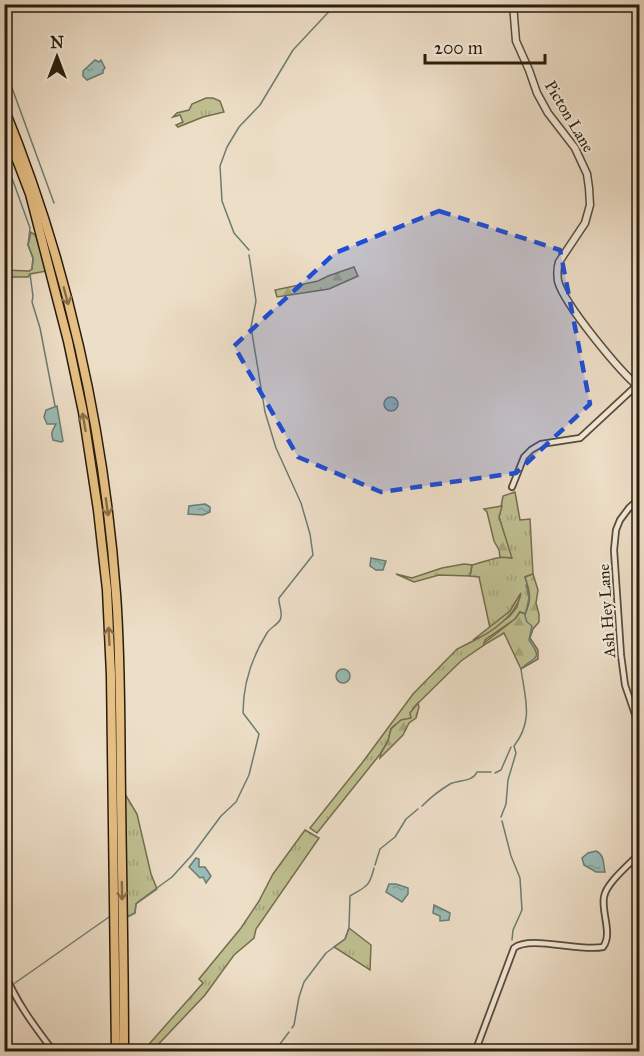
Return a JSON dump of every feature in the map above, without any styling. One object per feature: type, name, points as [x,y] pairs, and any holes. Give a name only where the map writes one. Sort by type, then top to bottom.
[{"type":"highway","points":[[4,108],[51,239],[74,326],[95,431],[108,515],[116,594],[119,674],[124,1052]]},
{"type":"highway","points":[[4,126],[30,194],[68,341],[83,412],[98,510],[107,590],[111,675],[117,1052]]},
{"type":"street","name":"Picton Lane","points":[[513,4],[516,41],[530,69],[537,93],[548,113],[578,153],[589,188],[590,205],[585,223],[559,262],[558,282],[587,328],[638,387]]},
{"type":"street","points":[[512,487],[524,456],[531,450],[541,444],[580,438],[638,387]]},
{"type":"street","name":"Ash Hey Lane","points":[[639,498],[620,520],[616,530],[614,550],[625,685],[639,729]]},
{"type":"street","points":[[475,1052],[514,948],[522,943],[586,948],[603,947],[607,937],[605,892],[639,853]]},
{"type":"street","points":[[4,971],[9,985],[54,1052]]},
{"type":"highlighted area","points":[[439,211],[560,250],[590,404],[516,473],[381,492],[298,457],[234,346],[335,253]]},
{"type":"green space","points":[[206,98],[220,101],[224,112],[178,127],[176,125],[183,122],[180,115],[173,117],[177,113],[189,110],[192,104]]},
{"type":"green space","points":[[31,232],[36,236],[47,271],[30,274],[28,277],[5,277],[4,270],[29,271],[32,269],[33,258],[28,245]]},
{"type":"green space","points":[[354,267],[358,276],[329,289],[277,297],[275,290],[318,281]]},
{"type":"green space","points":[[515,492],[520,520],[530,519],[533,574],[525,577],[530,596],[525,614],[520,612],[515,619],[485,640],[484,645],[461,661],[413,708],[411,718],[391,729],[388,741],[381,753],[317,833],[310,828],[413,694],[457,649],[475,640],[510,616],[517,607],[520,595],[510,611],[490,628],[479,577],[470,576],[472,565],[497,558],[511,558],[499,517],[503,496]]},
{"type":"green space","points":[[502,506],[499,517],[512,558],[500,557],[487,512],[484,509]]},
{"type":"green space","points":[[472,565],[470,576],[439,575],[414,582],[396,574],[412,578],[442,568]]},
{"type":"green space","points":[[533,574],[538,590],[536,603],[539,622],[530,638],[538,650],[538,659],[521,669],[504,633],[484,645],[484,643],[515,619],[520,612],[525,614],[530,596],[525,577]]},
{"type":"green space","points":[[521,593],[515,608],[503,622],[473,640],[510,611]]},
{"type":"green space","points":[[418,703],[416,718],[409,723],[403,735],[380,758],[391,729],[401,720],[411,718],[410,713]]},
{"type":"green space","points":[[125,794],[137,814],[151,874],[157,889],[136,904],[135,913],[127,917]]},
{"type":"green space","points":[[305,830],[319,838],[256,929],[254,938],[234,955],[205,995],[152,1051],[143,1051],[203,983],[199,979],[241,928],[273,874]]},
{"type":"green space","points":[[349,928],[371,945],[370,970],[334,947],[345,939]]},
{"type":"water","points":[[95,60],[99,62],[101,60],[105,68],[103,73],[87,80],[83,76],[83,71]]},
{"type":"water","points":[[391,397],[396,399],[398,404],[396,409],[391,411],[386,409],[384,404],[386,399]]},
{"type":"water","points":[[57,406],[63,441],[61,442],[53,440],[52,437],[56,424],[47,424],[44,417],[46,410]]},
{"type":"water","points":[[205,504],[210,507],[210,512],[203,515],[188,514],[189,506]]},
{"type":"water","points":[[371,558],[386,561],[383,570],[376,570],[370,566]]},
{"type":"water","points":[[340,669],[346,669],[350,676],[346,683],[340,683],[336,679],[336,673]]},
{"type":"water","points":[[596,851],[602,857],[605,872],[596,872],[584,865],[582,858]]},
{"type":"water","points":[[196,858],[199,859],[199,867],[205,867],[211,876],[206,883],[203,877],[200,878],[189,867]]},
{"type":"water","points":[[389,884],[408,888],[408,894],[402,902],[386,892]]},
{"type":"water","points":[[434,905],[450,913],[449,920],[440,921],[440,916],[433,913]]},
{"type":"waterway","points":[[249,250],[234,233],[222,201],[220,166],[227,147],[239,127],[260,105],[293,50],[336,4]]},
{"type":"waterway","points":[[4,66],[54,203]]},
{"type":"waterway","points":[[4,156],[30,228],[28,245],[33,258],[32,269]]},
{"type":"waterway","points":[[127,917],[135,913],[136,904],[139,901],[172,877],[192,855],[221,816],[236,802],[249,775],[259,734],[243,713],[249,672],[267,633],[280,620],[279,598],[313,555],[301,503],[276,448],[265,412],[251,327],[256,301],[249,255]]},
{"type":"waterway","points":[[30,274],[32,302],[40,328],[55,406]]},
{"type":"waterway","points":[[501,817],[506,804],[508,780],[516,753],[514,746],[526,718],[527,709],[521,669],[536,655],[529,640],[532,626],[527,622],[525,616],[529,598],[526,585]]},
{"type":"waterway","points":[[495,773],[501,770],[511,747]]},
{"type":"waterway","points":[[422,806],[454,782],[472,778],[477,772],[491,772]]},
{"type":"waterway","points":[[375,865],[380,849],[395,837],[406,819],[418,809]]},
{"type":"waterway","points":[[502,821],[511,856],[520,878],[522,910],[513,930],[512,940]]},
{"type":"waterway","points":[[292,1028],[304,982],[326,953],[345,939],[349,928],[350,896],[366,886],[374,868]]},
{"type":"waterway","points":[[15,983],[109,917]]},
{"type":"waterway","points":[[4,986],[6,990],[4,992]]},
{"type":"waterway","points":[[274,1052],[289,1032]]}]
